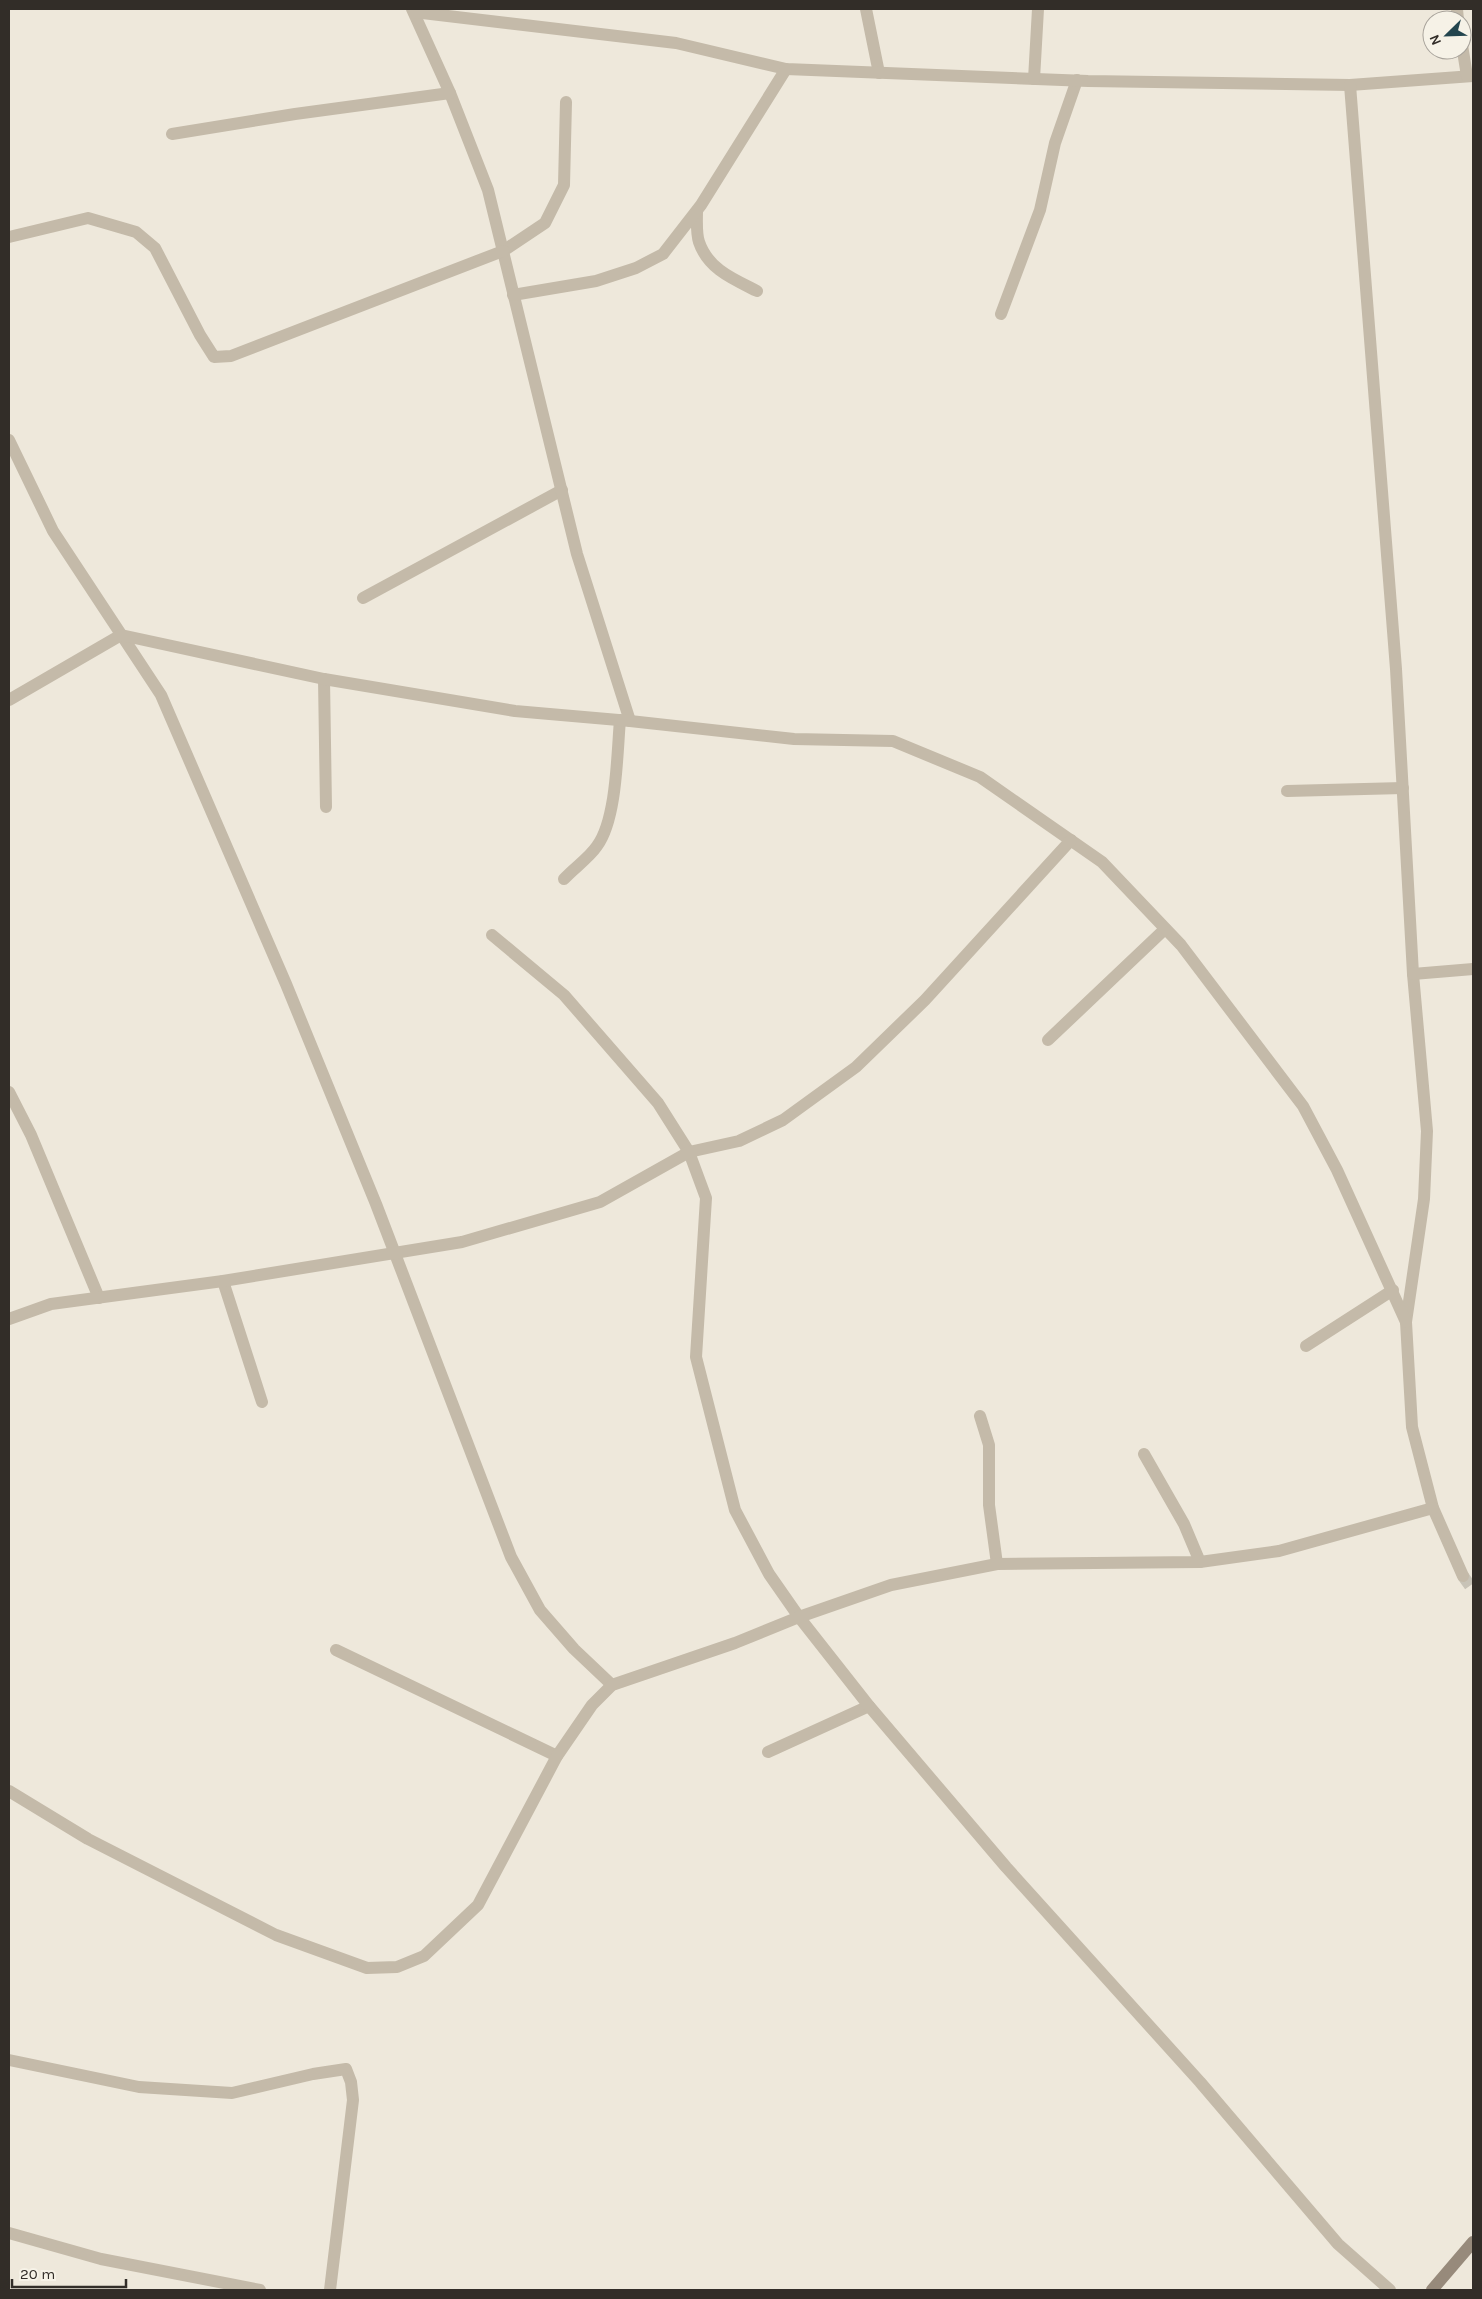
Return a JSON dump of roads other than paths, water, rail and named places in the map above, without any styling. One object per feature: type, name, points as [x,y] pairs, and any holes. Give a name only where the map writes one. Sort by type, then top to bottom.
[{"type":"main road","points":[[1432,2290],[1473,2242]]},
{"type":"street","points":[[866,9],[879,73]]},
{"type":"street","points":[[1034,79],[1038,9]]},
{"type":"street","points":[[413,10],[676,43],[786,69],[1034,79],[1350,85],[1470,76],[1466,60]]},
{"type":"street","points":[[413,10],[450,92],[488,190],[578,554],[625,720],[608,822],[598,845],[564,878]]},
{"type":"street","points":[[513,295],[596,281],[636,268],[663,254],[697,211],[786,69]]},
{"type":"street","points":[[1001,314],[1040,210],[1055,143],[1077,80]]},
{"type":"street","points":[[1350,85],[1396,669],[1413,974],[1427,1131],[1424,1198],[1406,1322],[1412,1427],[1433,1508],[1464,1576]]},
{"type":"street","points":[[172,134],[450,92]]},
{"type":"street","points":[[9,237],[88,218],[136,232],[155,248],[200,335],[214,356],[231,356],[503,251],[545,223],[564,186],[566,102]]},
{"type":"street","points":[[697,211],[698,241],[708,261],[725,276],[757,291]]},
{"type":"street","points":[[9,440],[53,531],[161,695],[286,984],[395,1253],[511,1557],[540,1610],[574,1649],[612,1685]]},
{"type":"street","points":[[363,598],[562,490]]},
{"type":"street","points":[[9,700],[121,635],[324,679],[515,711],[625,720],[794,739],[893,741],[980,777],[1102,862],[1182,946],[1303,1106],[1337,1170],[1406,1322]]},
{"type":"street","points":[[324,679],[326,808]]},
{"type":"street","points":[[1287,791],[1403,788]]},
{"type":"street","points":[[9,1319],[51,1304],[223,1280],[462,1242],[600,1202],[690,1152],[739,1141],[783,1120],[856,1066],[925,1000],[1071,840]]},
{"type":"street","points":[[1048,1040],[1165,929]]},
{"type":"street","points":[[492,934],[564,995],[658,1103],[690,1152],[706,1198],[696,1357],[735,1510],[769,1574],[799,1617],[869,1706],[1006,1867],[1200,2082],[1338,2244],[1390,2290]]},
{"type":"street","points":[[1413,974],[1473,969]]},
{"type":"street","points":[[9,1092],[31,1135],[99,1298]]},
{"type":"street","points":[[223,1280],[262,1402]]},
{"type":"street","points":[[1306,1346],[1393,1290]]},
{"type":"street","points":[[980,1416],[989,1445],[989,1505],[996,1564]]},
{"type":"street","points":[[1144,1454],[1184,1524],[1200,1562]]},
{"type":"street","points":[[9,1791],[88,1839],[276,1934],[367,1968],[397,1967],[424,1956],[478,1905],[557,1756],[592,1705],[612,1685],[735,1643],[799,1617],[891,1585],[996,1564],[1200,1562],[1279,1551],[1433,1508]]},
{"type":"street","points":[[336,1650],[557,1756]]},
{"type":"street","points":[[768,1752],[869,1706]]},
{"type":"street","points":[[9,2060],[139,2087],[232,2093],[313,2074],[346,2069],[351,2082],[353,2100],[330,2290]]},
{"type":"street","points":[[9,2233],[101,2259],[260,2290]]},
{"type":"tunnel","points":[[1463,1576],[1473,1590]]}]
